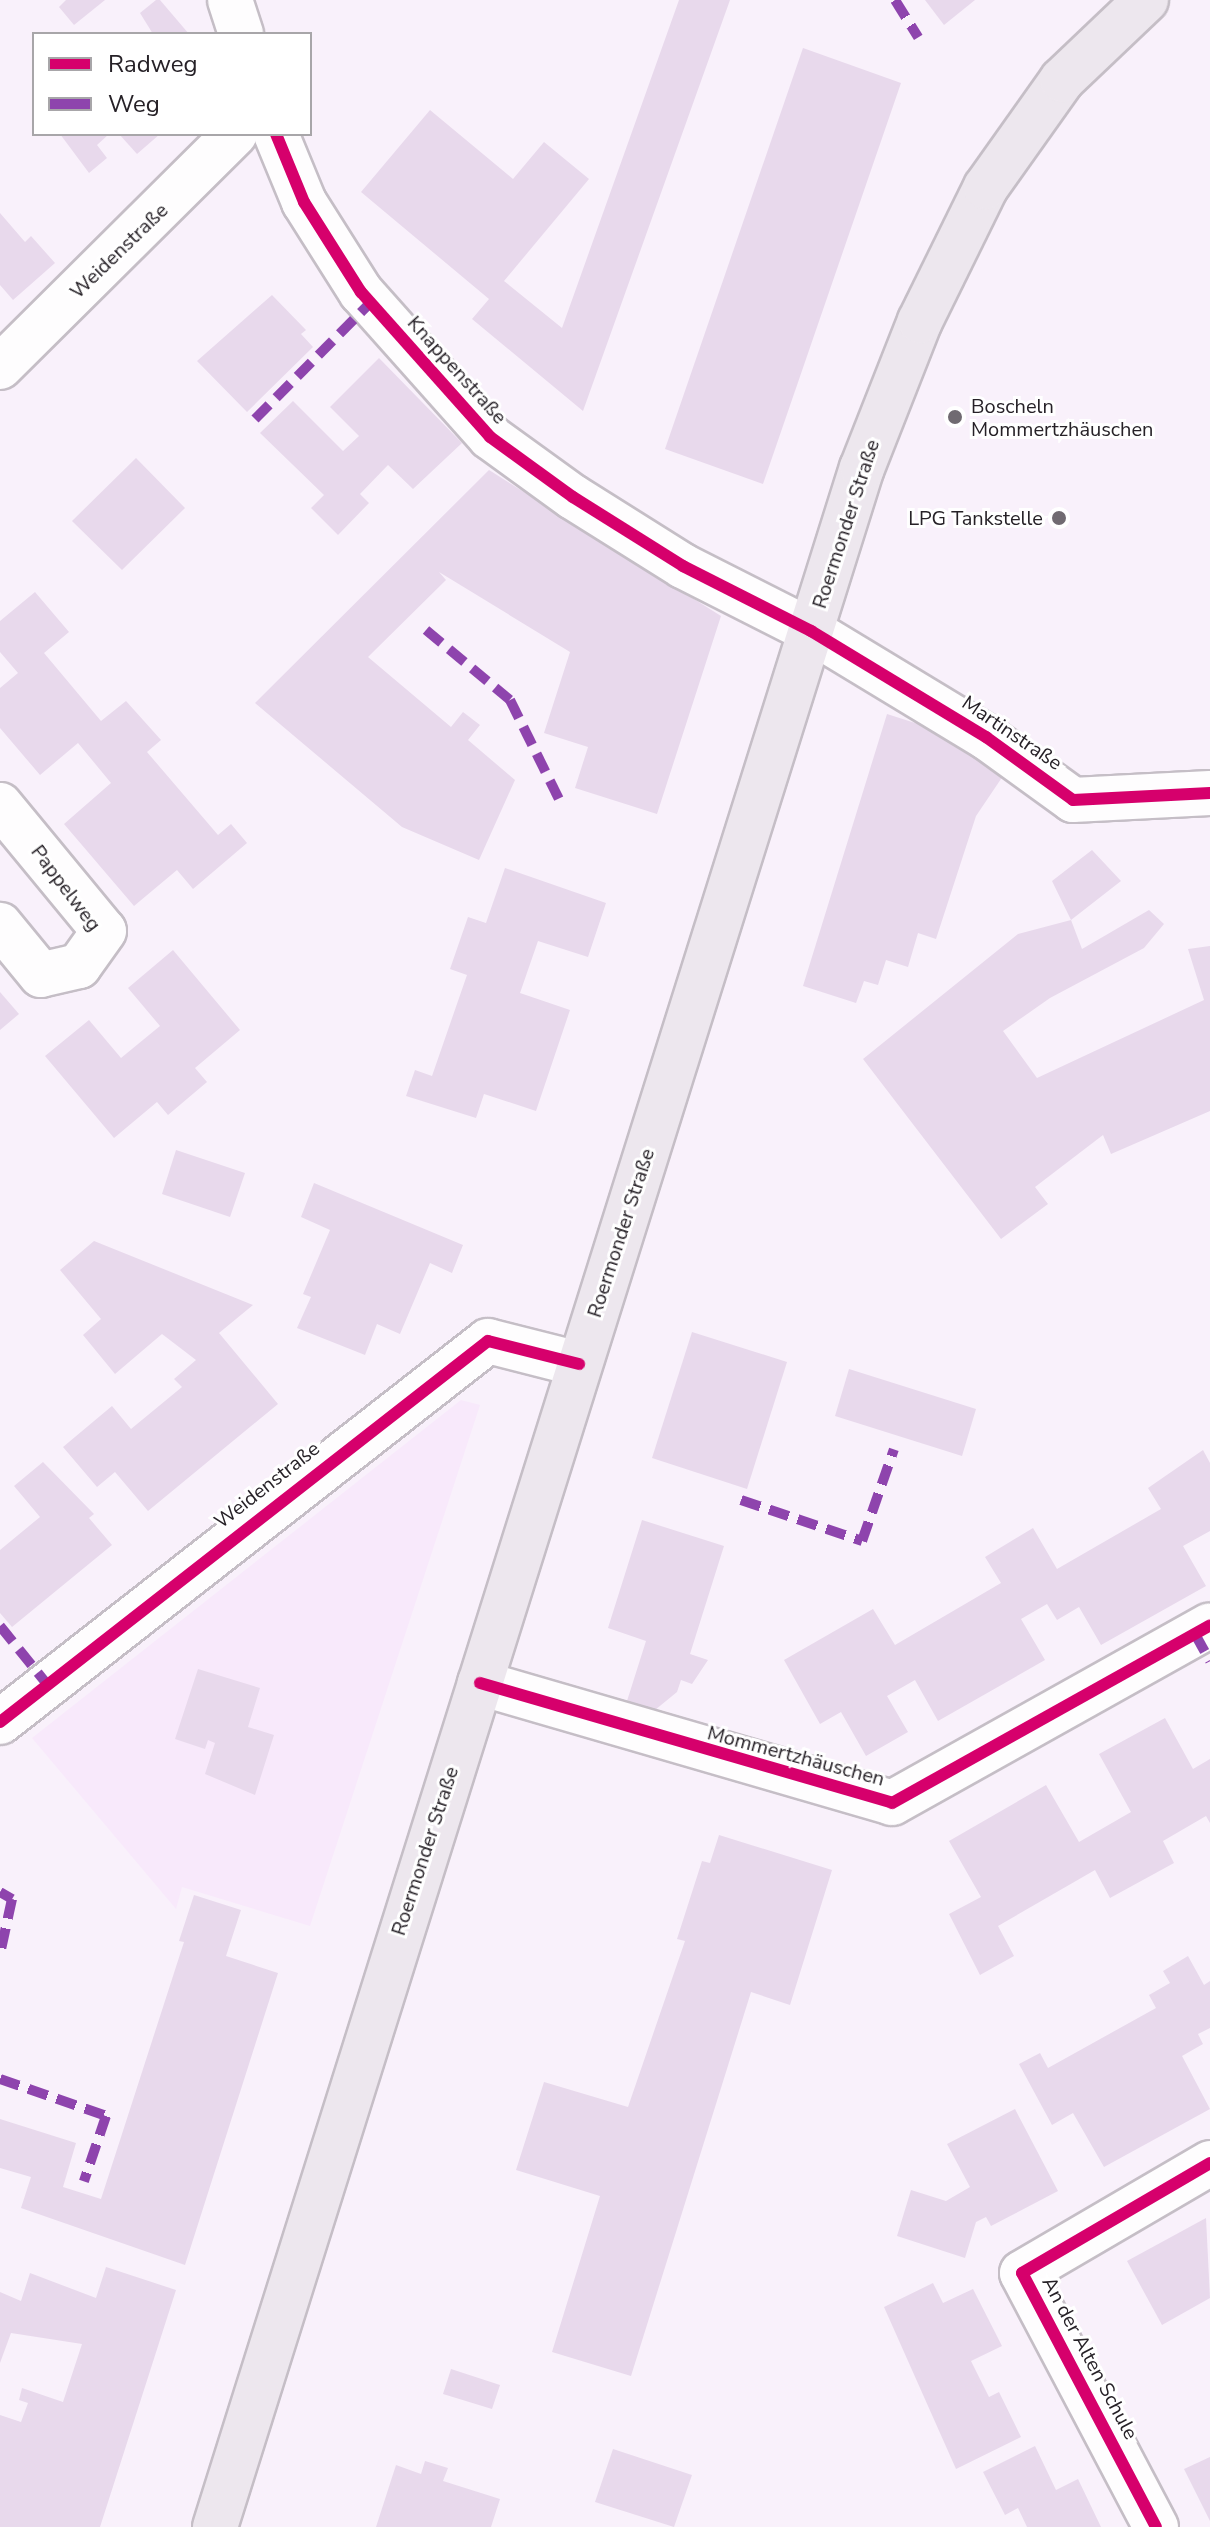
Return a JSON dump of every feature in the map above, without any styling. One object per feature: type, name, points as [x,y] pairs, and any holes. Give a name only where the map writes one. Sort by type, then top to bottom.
[{"type":"main road","name":"Roermonder Straße","points":[[215,2527],[862,468],[920,321],[986,187],[1062,80],[1146,0]]},
{"type":"street","points":[[230,0],[240,32]]},
{"type":"street","name":"Weidenstraße","points":[[0,367],[233,136]]},
{"type":"street","name":"Knappenstraße","points":[[277,136],[304,202],[361,292],[490,437],[683,566],[811,631]]},
{"type":"street","name":"Martinstraße","points":[[811,631],[986,737],[1073,800],[1210,793]]},
{"type":"street","name":"Pappelweg","points":[[0,805],[104,931],[79,966],[41,975],[0,925]]},
{"type":"street","name":"Weidenstraße","points":[[0,1722],[488,1341],[579,1364]]},
{"type":"street","name":"Mommertzhäuschen","points":[[480,1683],[892,1803],[1205,1640]]},
{"type":"street","name":"An der Alten Schule","points":[[1156,2527],[1022,2273],[1210,2163]]},
{"type":"shaded area","points":[[461,1400],[480,1405],[310,1926],[182,1887],[176,1909],[32,1738]]},
{"type":"building","points":[[66,0],[105,0],[74,25],[59,7]]},
{"type":"building","points":[[160,0],[187,32],[152,32],[140,13]]},
{"type":"building","points":[[679,0],[730,0],[583,411],[472,319],[489,299],[361,192],[430,110],[513,179],[544,142],[589,179],[504,281],[562,328]]},
{"type":"building","points":[[925,0],[975,0],[944,25]]},
{"type":"building","points":[[803,48],[901,83],[763,484],[665,449]]},
{"type":"building","points":[[61,136],[107,136],[97,145],[107,158],[89,173]]},
{"type":"building","points":[[121,136],[158,136],[137,154]]},
{"type":"building","points":[[0,213],[25,242],[31,236],[55,263],[13,300],[0,285]]},
{"type":"building","points":[[272,295],[306,330],[301,334],[313,347],[247,412],[197,361]]},
{"type":"building","points":[[379,358],[462,443],[413,489],[388,465],[360,494],[369,503],[338,535],[311,508],[324,495],[260,433],[293,401],[343,451],[359,436],[330,407]]},
{"type":"building","points":[[136,458],[185,508],[122,570],[72,521]]},
{"type":"building","points":[[489,470],[721,616],[657,814],[575,788],[588,747],[544,733],[570,652],[439,572],[446,580],[368,657],[451,727],[463,712],[480,725],[468,740],[515,780],[479,860],[402,827],[255,703]]},
{"type":"building","points":[[35,592],[69,632],[44,653],[101,721],[126,701],[161,740],[147,752],[218,835],[231,824],[247,843],[193,889],[177,870],[134,906],[64,824],[111,783],[78,743],[40,775],[0,728],[0,688],[18,673],[0,652],[0,621]]},
{"type":"building","points":[[887,714],[937,730],[1003,776],[976,816],[936,939],[918,933],[908,967],[886,960],[878,985],[864,981],[856,1003],[803,986]]},
{"type":"building","points":[[1092,850],[1121,881],[1071,920],[1052,881]]},
{"type":"building","points":[[505,868],[606,903],[588,957],[538,941],[520,993],[570,1010],[536,1111],[484,1094],[476,1118],[406,1096],[415,1070],[432,1076],[467,975],[450,969],[468,917],[486,923]]},
{"type":"building","points":[[1149,910],[1164,924],[1144,948],[1050,998],[1003,1031],[1037,1078],[1204,1000],[1188,949],[1210,946],[1210,1111],[1111,1154],[1103,1135],[1035,1187],[1048,1204],[1001,1239],[863,1059],[1018,934],[1071,920],[1082,949]]},
{"type":"building","points":[[173,950],[240,1030],[195,1068],[207,1082],[168,1115],[157,1102],[114,1138],[45,1056],[89,1020],[121,1058],[160,1026],[128,988]]},
{"type":"building","points":[[0,992],[19,1014],[0,1030]]},
{"type":"building","points":[[176,1150],[245,1173],[230,1217],[162,1194]]},
{"type":"building","points":[[314,1183],[463,1245],[452,1273],[430,1263],[400,1334],[377,1324],[365,1355],[297,1328],[311,1297],[303,1294],[330,1230],[301,1217]]},
{"type":"building","points":[[94,1241],[253,1305],[219,1333],[278,1404],[148,1511],[115,1472],[97,1487],[63,1447],[112,1406],[131,1429],[182,1387],[174,1379],[196,1360],[162,1334],[115,1374],[83,1335],[101,1319],[60,1270]]},
{"type":"building","points":[[692,1332],[787,1362],[747,1489],[652,1458]]},
{"type":"building","points":[[849,1369],[976,1409],[962,1456],[835,1416]]},
{"type":"building","points":[[1203,1450],[1210,1463],[1210,1531],[1183,1546],[1206,1586],[1101,1645],[1079,1607],[1057,1620],[1047,1604],[1021,1619],[1045,1660],[938,1721],[915,1680],[887,1696],[908,1732],[866,1756],[841,1712],[820,1724],[784,1660],[873,1609],[895,1645],[1001,1583],[985,1557],[1033,1528],[1057,1569],[1161,1509],[1148,1488]]},
{"type":"building","points":[[43,1462],[94,1514],[89,1518],[112,1545],[12,1627],[0,1613],[0,1550],[40,1517],[14,1486]]},
{"type":"building","points":[[642,1520],[724,1546],[690,1654],[708,1660],[692,1684],[681,1680],[677,1692],[655,1710],[627,1701],[646,1641],[608,1628]]},
{"type":"building","points":[[198,1669],[260,1688],[248,1727],[274,1735],[255,1795],[205,1774],[215,1743],[208,1740],[205,1749],[175,1739]]},
{"type":"building","points":[[1165,1718],[1193,1769],[1210,1759],[1210,1823],[1206,1816],[1163,1841],[1174,1863],[1110,1898],[1095,1870],[998,1926],[1014,1956],[980,1975],[949,1914],[981,1897],[949,1841],[1046,1785],[1079,1842],[1131,1812],[1099,1754]]},
{"type":"building","points":[[719,1835],[832,1870],[790,2005],[751,1992],[631,2376],[552,2352],[600,2196],[516,2170],[544,2082],[628,2107],[685,1941],[677,1939],[702,1861],[710,1863]]},
{"type":"building","points":[[194,1895],[241,1910],[226,1956],[278,1973],[185,2265],[21,2208],[31,2177],[0,2168],[0,2119],[76,2143],[63,2187],[101,2199],[184,1942],[179,1941]]},
{"type":"building","points":[[1188,1956],[1204,1985],[1210,1981],[1210,2028],[1198,2034],[1203,2044],[1182,2056],[1210,2109],[1104,2167],[1073,2113],[1052,2125],[1019,2064],[1040,2053],[1048,2068],[1156,2008],[1149,1995],[1170,1983],[1163,1971]]},
{"type":"building","points":[[1015,2109],[1058,2191],[991,2226],[986,2217],[976,2222],[965,2258],[897,2236],[911,2190],[946,2201],[970,2187],[947,2144]]},
{"type":"building","points":[[1206,2218],[1210,2298],[1162,2325],[1127,2261]]},
{"type":"building","points":[[106,2267],[176,2290],[100,2527],[0,2527],[0,2415],[21,2422],[28,2403],[19,2400],[22,2388],[63,2402],[82,2344],[11,2333],[0,2363],[0,2292],[21,2301],[30,2273],[96,2298]]},
{"type":"building","points":[[933,2283],[943,2303],[973,2289],[1002,2346],[971,2361],[989,2397],[999,2392],[1021,2437],[956,2469],[884,2307]]},
{"type":"building","points":[[451,2369],[500,2385],[492,2409],[443,2394]]},
{"type":"building","points":[[1035,2446],[1056,2490],[1078,2479],[1101,2527],[1027,2527],[1018,2508],[1005,2515],[983,2472]]},
{"type":"building","points":[[613,2449],[692,2475],[674,2527],[595,2502]]},
{"type":"building","points":[[1210,2457],[1210,2521],[1184,2469]]},
{"type":"building","points":[[425,2461],[448,2468],[443,2481],[500,2499],[491,2527],[376,2527],[396,2465],[421,2474]]},
{"type":"marked path","points":[[895,0],[918,37]]},
{"type":"marked path","points":[[255,419],[370,303]]},
{"type":"marked path","points":[[426,630],[510,700],[559,799]]},
{"type":"marked path","points":[[741,1500],[862,1541],[894,1449]]},
{"type":"marked path","points":[[0,1626],[47,1684]]},
{"type":"marked path","points":[[1195,1634],[1210,1661]]},
{"type":"marked path","points":[[0,1892],[12,1899],[0,1954]]},
{"type":"marked path","points":[[0,2079],[106,2116],[84,2181]]},
{"type":"cycle path","points":[[277,136],[304,202],[361,292],[490,437],[573,497],[683,566],[811,631],[986,737],[1073,800],[1210,793]]},
{"type":"cycle path","points":[[0,1722],[488,1341],[579,1364]]},
{"type":"cycle path","points":[[480,1683],[892,1803],[1210,1625]]},
{"type":"cycle path","points":[[1156,2527],[1022,2273],[1210,2163]]},
{"type":"place","name":"Boscheln Mommertzhäuschen","points":[[955,417]]},
{"type":"place","name":"LPG Tankstelle","points":[[1059,518]]}]
